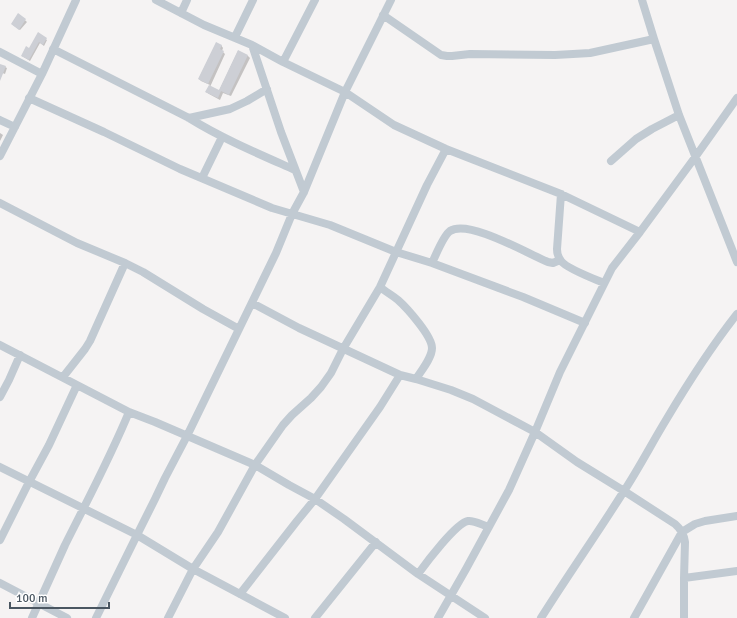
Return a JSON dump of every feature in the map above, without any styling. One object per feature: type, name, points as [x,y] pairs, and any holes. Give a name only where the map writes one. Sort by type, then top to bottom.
[{"type":"street","points":[[0,156],[42,74],[76,0]]},
{"type":"street","points":[[156,0],[204,24],[252,45],[345,92],[394,124],[446,149],[561,194],[640,232]]},
{"type":"street","points":[[181,13],[187,0]]},
{"type":"street","points":[[235,37],[253,0]]},
{"type":"street","points":[[283,62],[315,0]]},
{"type":"street","points":[[96,618],[276,253],[292,214],[304,192],[345,92],[391,0]]},
{"type":"street","points":[[642,0],[679,115],[737,262]]},
{"type":"street","points":[[383,15],[441,55],[446,56],[470,54],[548,55],[590,53],[654,39]]},
{"type":"street","points":[[252,45],[268,89],[281,132],[304,192]]},
{"type":"street","points":[[53,48],[189,118],[206,129],[295,170]]},
{"type":"street","points":[[0,52],[42,74]]},
{"type":"street","points":[[189,118],[230,108],[247,101],[268,89]]},
{"type":"street","points":[[30,98],[180,169],[272,208],[330,225],[396,252],[432,263],[523,297],[585,323]]},
{"type":"street","points":[[438,618],[509,490],[560,372],[612,268],[696,156],[737,98]]},
{"type":"street","points":[[612,161],[636,139],[679,115]]},
{"type":"street","points":[[0,120],[15,127]]},
{"type":"street","points":[[202,178],[222,137]]},
{"type":"street","points":[[168,618],[194,569],[218,532],[255,465],[283,425],[311,398],[331,373],[343,349],[380,287],[427,184],[446,149]]},
{"type":"street","points":[[561,194],[557,249],[560,260],[564,264],[604,283]]},
{"type":"street","points":[[0,204],[77,243],[143,272],[203,309],[239,328]]},
{"type":"street","points":[[432,263],[445,237],[449,232],[455,229],[474,230],[486,234],[548,262],[553,263],[560,260]]},
{"type":"street","points":[[63,377],[90,341],[125,263]]},
{"type":"street","points":[[380,287],[411,313],[430,340],[432,348],[429,358],[416,379]]},
{"type":"street","points":[[252,303],[299,328],[400,375],[451,390],[535,432],[577,462],[675,524],[682,532],[685,542],[684,618]]},
{"type":"street","points":[[541,618],[624,491],[719,336],[737,314]]},
{"type":"street","points":[[0,345],[129,412],[255,465],[315,499],[418,574],[485,618]]},
{"type":"street","points":[[0,397],[20,355]]},
{"type":"street","points":[[240,594],[315,499],[380,407],[400,375]]},
{"type":"street","points":[[0,540],[49,445],[77,385]]},
{"type":"street","points":[[32,618],[129,412]]},
{"type":"street","points":[[0,468],[137,535],[194,569],[285,618]]},
{"type":"street","points":[[634,618],[682,532],[700,522],[737,516]]},
{"type":"street","points":[[418,574],[457,527],[466,521],[472,521],[489,527]]},
{"type":"street","points":[[315,618],[376,542]]},
{"type":"street","points":[[684,578],[737,571]]},
{"type":"street","points":[[0,583],[67,618]]},
{"type":"building","points":[[18,13],[26,19],[19,30],[11,24]]},
{"type":"building","points":[[38,32],[47,38],[43,45],[39,42],[29,60],[21,56],[26,46],[29,48]]},
{"type":"building","points":[[216,42],[222,45],[220,49],[224,51],[208,84],[198,79]]},
{"type":"building","points":[[238,50],[248,55],[229,95],[221,91],[218,98],[205,92],[209,85],[219,90]]},
{"type":"building","points":[[0,64],[6,66],[0,81]]}]
